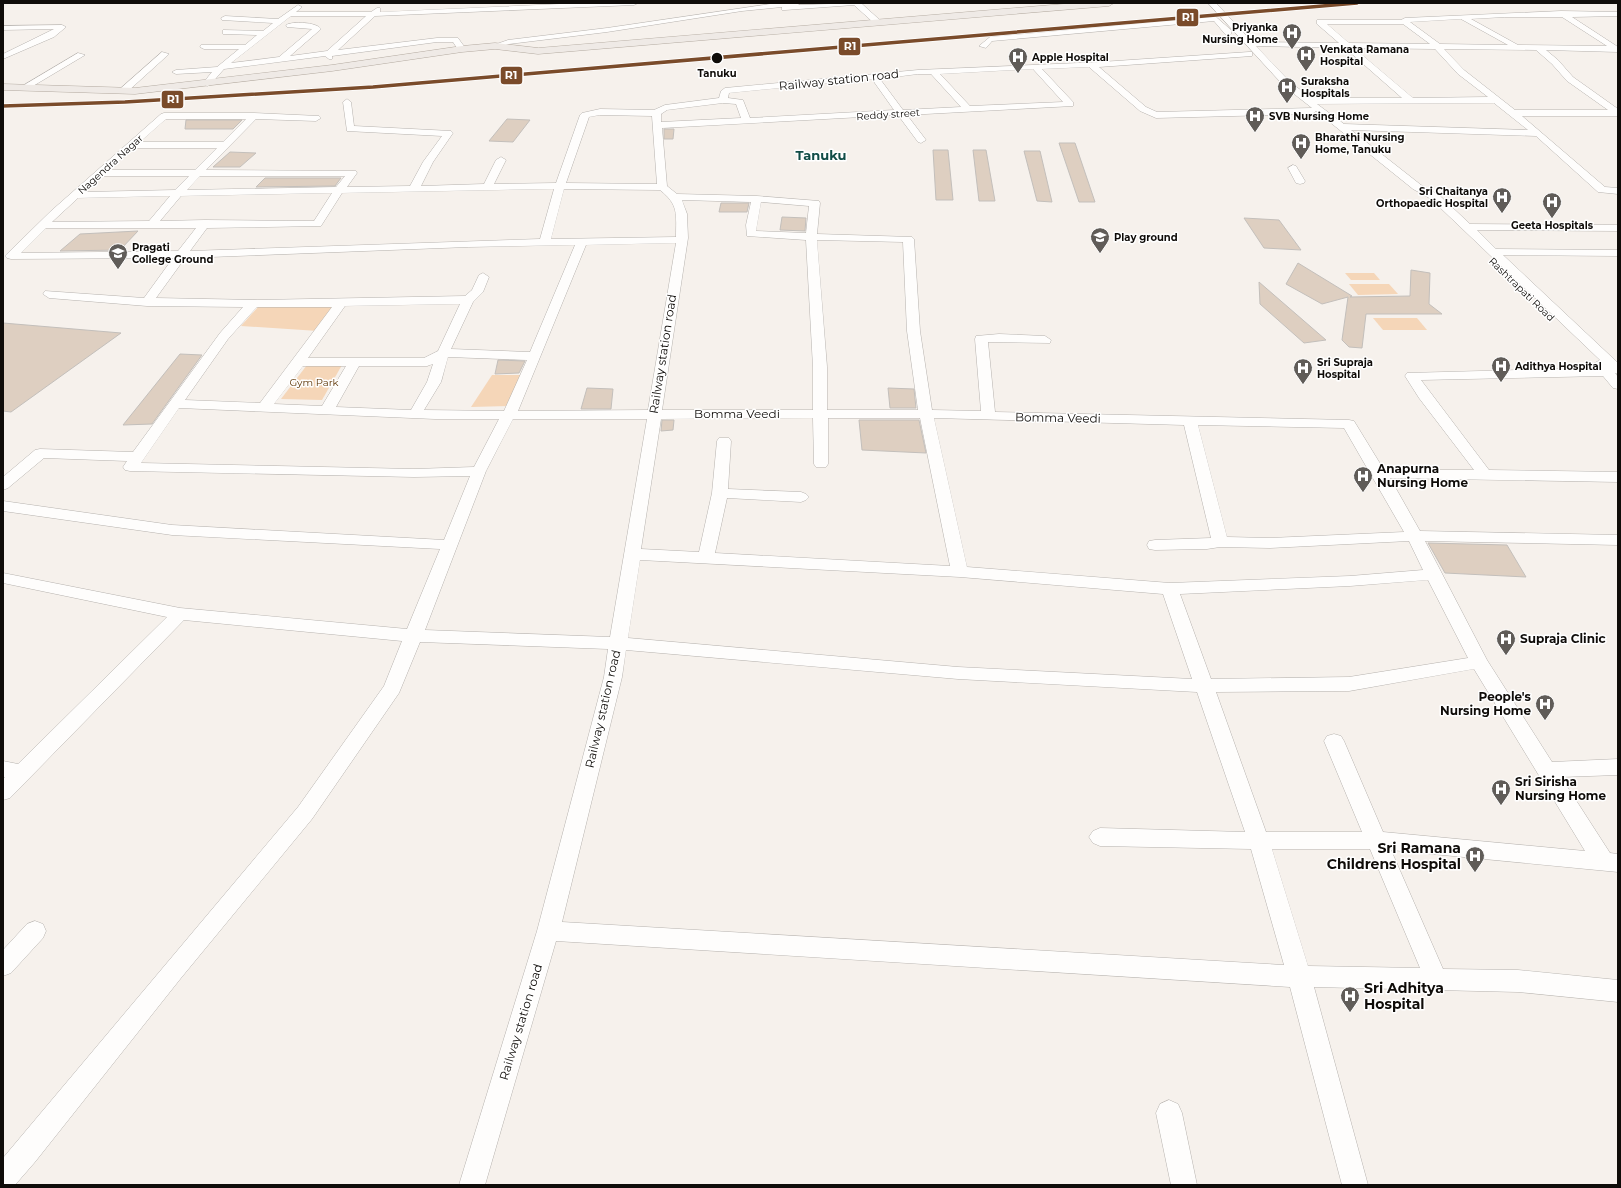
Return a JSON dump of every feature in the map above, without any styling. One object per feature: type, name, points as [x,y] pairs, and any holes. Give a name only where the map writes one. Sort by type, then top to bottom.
[{"type":"main road","points":[[3,88],[123,91],[207,83],[332,68],[462,49],[495,46],[538,51],[1060,5],[1109,3]]},
{"type":"street","points":[[207,83],[220,68],[303,3]]},
{"type":"street","points":[[328,55],[382,5],[380,3]]},
{"type":"street","points":[[289,14],[373,14],[480,6],[634,3]]},
{"type":"street","points":[[495,46],[508,42],[607,30],[742,9],[797,3]]},
{"type":"street","points":[[644,42],[643,32],[646,28],[780,8],[852,3]]},
{"type":"street","points":[[857,3],[878,22]]},
{"type":"street","name":"Rashtrapati Road","points":[[1212,3],[1272,75],[1314,100],[1343,127],[1426,193],[1435,197],[1495,252],[1612,371],[1618,385]]},
{"type":"street","points":[[477,18],[475,16],[480,6]]},
{"type":"street","points":[[1550,7],[1618,50]]},
{"type":"street","points":[[1409,99],[1320,22],[1405,22],[1405,20],[1461,17],[1618,14]]},
{"type":"street","points":[[1461,17],[1518,47]]},
{"type":"street","points":[[224,18],[278,22],[316,27],[317,29],[282,59]]},
{"type":"street","points":[[983,46],[990,39],[1216,19],[1286,75],[1314,100],[1354,127],[1426,187],[1426,193],[1416,192],[1402,183],[1312,111],[1272,75]]},
{"type":"street","points":[[1405,22],[1436,45],[1461,72],[1496,100],[1514,112],[1602,190],[1618,191]]},
{"type":"street","points":[[3,28],[62,27],[52,35],[3,57]]},
{"type":"street","points":[[226,32],[266,33]]},
{"type":"street","points":[[389,47],[390,35]]},
{"type":"street","points":[[183,63],[176,72],[328,55],[450,39],[455,40],[462,49]]},
{"type":"street","name":"Railway station road","points":[[657,119],[665,108],[722,100],[725,91],[933,72],[1092,65],[1253,49],[1347,45],[1436,45],[1618,50]]},
{"type":"street","points":[[204,47],[248,47]]},
{"type":"street","points":[[1538,48],[1555,62],[1570,79],[1604,103],[1618,110]]},
{"type":"street","points":[[1253,49],[1260,68]]},
{"type":"street","points":[[123,91],[166,54]]},
{"type":"street","points":[[25,88],[81,55]]},
{"type":"street","points":[[328,55],[332,68]]},
{"type":"street","points":[[1092,65],[1143,109],[1156,115],[1312,111]]},
{"type":"street","name":"Reddy street","points":[[560,186],[584,115],[600,112],[657,119],[747,121],[1070,104],[1035,68]]},
{"type":"street","points":[[933,72],[968,109]]},
{"type":"street","points":[[874,77],[921,140]]},
{"type":"street","points":[[722,100],[740,102],[747,121]]},
{"type":"street","points":[[1314,100],[1496,100]]},
{"type":"street","points":[[347,102],[350,129],[448,133],[428,162],[414,189]]},
{"type":"street","points":[[1514,112],[1618,110]]},
{"type":"street","name":"Nagendra Nagar","points":[[183,255],[11,256],[55,213],[164,116],[254,116]]},
{"type":"street","points":[[153,223],[178,193],[254,116],[316,118]]},
{"type":"street","points":[[657,119],[662,187]]},
{"type":"street","points":[[1343,127],[1538,133]]},
{"type":"street","points":[[131,145],[227,145]]},
{"type":"street","points":[[488,187],[501,160]]},
{"type":"street","points":[[1293,168],[1300,181]]},
{"type":"street","points":[[43,225],[153,223],[316,224],[352,173],[100,173]]},
{"type":"street","points":[[545,242],[560,186]]},
{"type":"street","points":[[75,195],[560,186],[662,187],[675,197],[757,199],[815,203],[811,237],[820,367],[822,464]]},
{"type":"street","name":"Rashtrapati Road","points":[[1426,193],[1426,198],[1612,371]]},
{"type":"street","name":"Railway station road","points":[[472,1185],[548,931],[613,677],[681,240],[681,205],[675,197]]},
{"type":"street","points":[[757,199],[750,225],[751,234],[908,239],[910,296],[927,414],[960,572]]},
{"type":"street","points":[[148,302],[205,223]]},
{"type":"street","points":[[1467,227],[1618,228]]},
{"type":"street","points":[[183,255],[545,242],[681,240]]},
{"type":"street","points":[[3,1178],[26,1153],[173,971],[305,813],[392,688],[451,545],[479,471],[509,415],[582,242]]},
{"type":"street","points":[[1495,252],[1618,252]]},
{"type":"street","points":[[415,414],[434,382],[443,353],[468,300],[477,292],[483,277]]},
{"type":"street","points":[[49,294],[110,301],[148,302],[254,303],[468,300]]},
{"type":"street","points":[[264,408],[342,302]]},
{"type":"street","points":[[254,303],[224,336],[130,467],[414,473],[479,471]]},
{"type":"street","points":[[989,417],[980,339],[999,338],[1045,340]]},
{"type":"street","points":[[299,362],[427,362],[443,353],[535,356]]},
{"type":"street","points":[[326,411],[355,362]]},
{"type":"street","points":[[1485,474],[1424,395],[1412,376],[1612,371]]},
{"type":"street","name":"Bomma Veedi","points":[[176,404],[415,414],[927,414],[989,417],[1349,424],[1380,474]]},
{"type":"street","points":[[1190,421],[1220,542]]},
{"type":"street","points":[[706,558],[720,493],[724,441]]},
{"type":"street","points":[[3,485],[40,453],[138,457]]},
{"type":"street","points":[[1380,474],[1485,474],[1618,477]]},
{"type":"street","points":[[1380,474],[1416,536],[1433,574],[1479,662],[1547,770],[1611,862]]},
{"type":"street","points":[[720,493],[801,497]]},
{"type":"street","points":[[3,506],[172,530],[451,545]]},
{"type":"street","points":[[1155,545],[1207,544],[1220,542],[1270,543],[1416,536],[1618,540]]},
{"type":"street","points":[[632,554],[960,572],[1170,589],[1350,580],[1433,574]]},
{"type":"street","points":[[3,578],[180,614],[276,624],[414,636],[618,643],[958,673],[1204,686],[1349,684],[1479,662]]},
{"type":"street","points":[[1170,589],[1259,841],[1299,976],[1354,1185]]},
{"type":"street","points":[[3,792],[180,614]]},
{"type":"street","points":[[1334,741],[1436,979]]},
{"type":"street","points":[[1547,770],[1618,767]]},
{"type":"street","points":[[3,769],[22,773]]},
{"type":"street","points":[[1100,837],[1259,841],[1377,840],[1611,862]]},
{"type":"street","points":[[3,966],[35,931]]},
{"type":"street","points":[[548,931],[1299,976],[1518,981],[1618,991]]},
{"type":"street","points":[[1169,1113],[1184,1185]]},
{"type":"green space","points":[[1345,273],[1374,273],[1380,280],[1351,280]]},
{"type":"green space","points":[[1349,284],[1389,284],[1398,294],[1358,295]]},
{"type":"green space","points":[[334,305],[318,331],[241,326],[259,306]]},
{"type":"green space","points":[[1373,318],[1417,318],[1427,330],[1383,330]]},
{"type":"green space","name":"Gym Park","points":[[307,365],[342,365],[322,400],[281,399]]},
{"type":"green space","points":[[492,375],[521,375],[509,406],[471,407]]},
{"type":"building","points":[[507,119],[530,120],[513,142],[489,141]]},
{"type":"building","points":[[186,120],[242,120],[233,129],[185,129]]},
{"type":"building","points":[[664,129],[674,129],[673,139],[664,139]]},
{"type":"building","points":[[1059,143],[1075,143],[1095,202],[1079,202]]},
{"type":"building","points":[[933,150],[948,150],[953,200],[936,200]]},
{"type":"building","points":[[973,150],[986,150],[995,201],[979,201]]},
{"type":"building","points":[[1024,151],[1040,151],[1052,202],[1037,201]]},
{"type":"building","points":[[230,152],[256,153],[240,167],[213,167]]},
{"type":"building","points":[[265,178],[341,178],[335,186],[256,187]]},
{"type":"building","points":[[721,203],[749,203],[747,212],[719,212]]},
{"type":"building","points":[[782,217],[806,218],[805,231],[780,230]]},
{"type":"building","points":[[1244,218],[1279,220],[1301,250],[1264,248]]},
{"type":"building","points":[[138,231],[120,250],[60,251],[80,234]]},
{"type":"building","points":[[1298,263],[1352,296],[1350,297],[1410,296],[1411,270],[1430,273],[1429,304],[1442,314],[1366,314],[1362,348],[1349,347],[1342,340],[1348,297],[1322,304],[1286,284]]},
{"type":"building","points":[[1259,282],[1326,340],[1304,343],[1260,304]]},
{"type":"building","points":[[3,323],[121,333],[11,412],[3,411]]},
{"type":"building","points":[[180,354],[202,355],[152,424],[123,425]]},
{"type":"building","points":[[498,360],[525,361],[519,373],[495,374]]},
{"type":"building","points":[[587,388],[613,389],[611,409],[581,409]]},
{"type":"building","points":[[888,388],[914,389],[916,408],[890,408]]},
{"type":"building","points":[[662,420],[674,420],[673,430],[661,431]]},
{"type":"building","points":[[859,420],[919,420],[926,453],[862,450]]},
{"type":"building","points":[[1428,543],[1507,545],[1526,577],[1445,573]]},
{"type":"transit line","name":"R1","points":[[3,106],[125,102],[373,87],[1357,3]]},
{"type":"place","name":"Priyanka Nursing Home","points":[[1292,50]]},
{"type":"place","name":"Tanuku","points":[[717,58]]},
{"type":"place","name":"Venkata Ramana Hospital","points":[[1306,72]]},
{"type":"place","name":"Apple Hospital","points":[[1018,74]]},
{"type":"place","name":"Suraksha Hospitals","points":[[1287,104]]},
{"type":"place","name":"SVB Nursing Home","points":[[1255,133]]},
{"type":"place","name":"Bharathi Nursing Home, Tanuku","points":[[1301,160]]},
{"type":"place","name":"Sri Chaitanya Orthopaedic Hospital","points":[[1502,214]]},
{"type":"place","name":"Geeta Hospitals","points":[[1552,219]]},
{"type":"place","name":"Play ground","points":[[1100,254]]},
{"type":"place","name":"Pragati College Ground","points":[[118,270]]},
{"type":"place","name":"Adithya Hospital","points":[[1501,383]]},
{"type":"place","name":"Sri Supraja Hospital","points":[[1303,385]]},
{"type":"place","name":"Anapurna Nursing Home","points":[[1363,493]]},
{"type":"place","name":"Supraja Clinic","points":[[1506,656]]},
{"type":"place","name":"People's Nursing Home","points":[[1545,721]]},
{"type":"place","name":"Sri Sirisha Nursing Home","points":[[1501,806]]},
{"type":"place","name":"Sri Ramana Childrens Hospital","points":[[1475,873]]},
{"type":"place","name":"Sri Adhitya Hospital","points":[[1350,1013]]},
{"type":"district","name":"Tanuku","points":[[821,155]]}]
